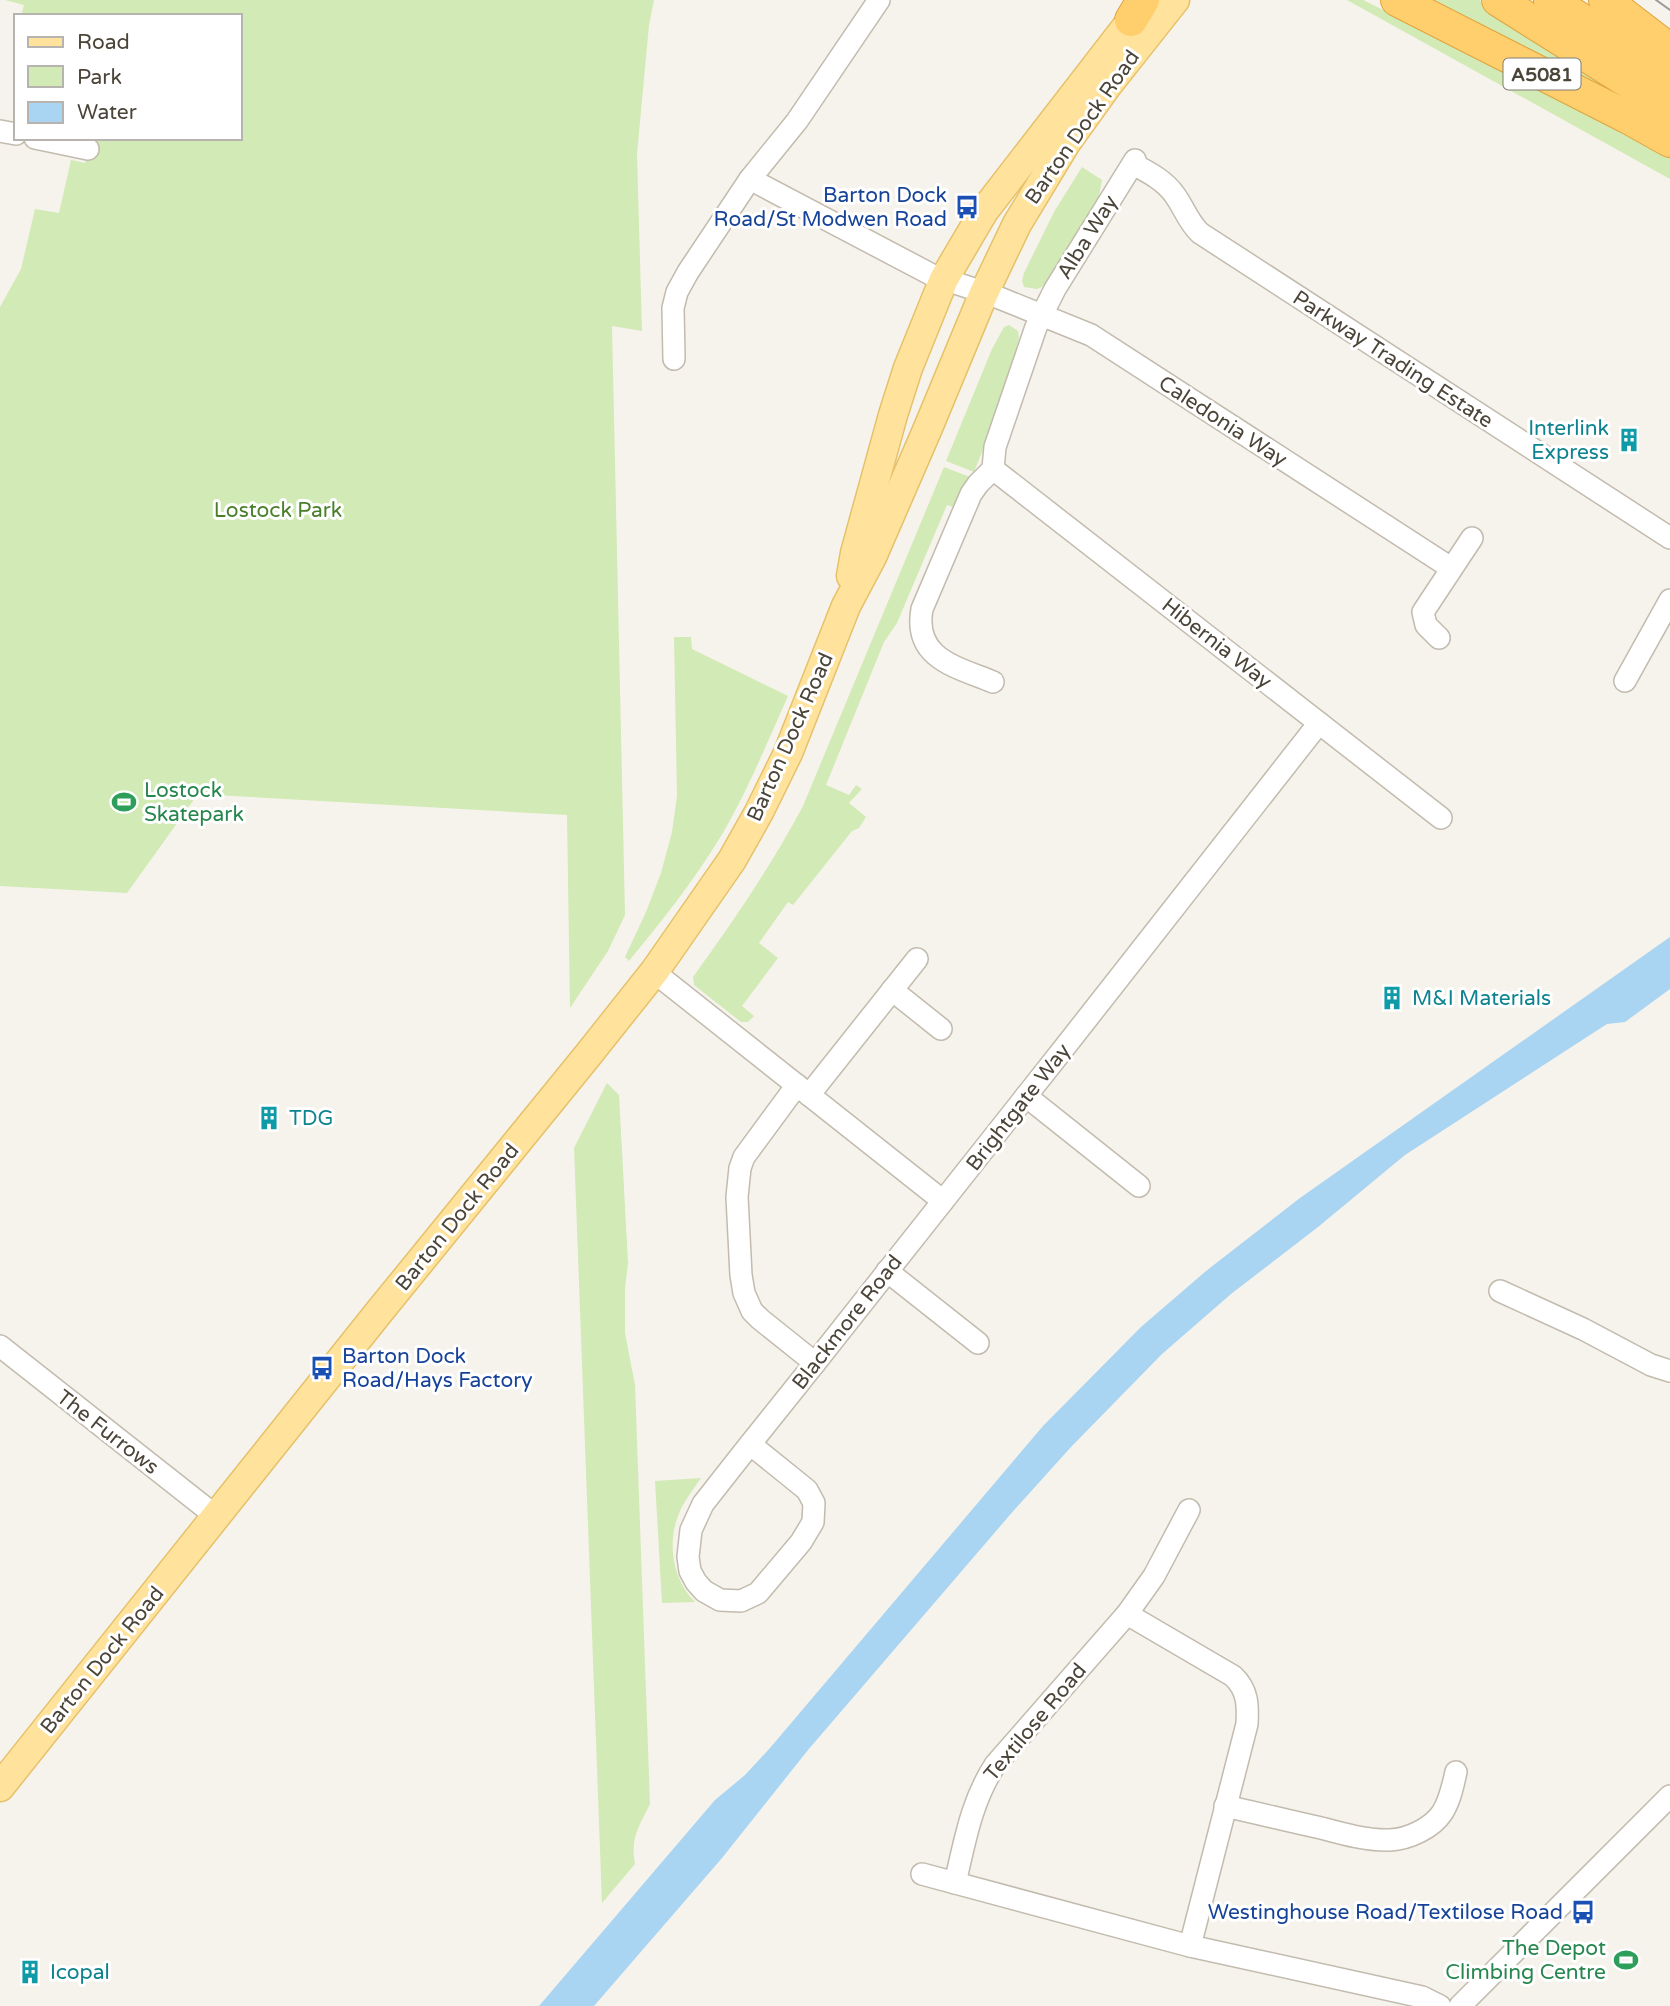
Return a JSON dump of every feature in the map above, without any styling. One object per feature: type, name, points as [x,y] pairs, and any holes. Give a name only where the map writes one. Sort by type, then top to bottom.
[{"type":"highway","name":"A5081","points":[[1498,0],[1670,108]]},
{"type":"highway","points":[[1550,0],[1670,75]]},
{"type":"highway","points":[[1605,0],[1670,50]]},
{"type":"highway","name":"A5081","points":[[1401,3],[1670,141]]},
{"type":"main road","name":"Barton Dock Road","points":[[0,1787],[654,972],[732,860],[788,753],[846,606],[872,557],[984,293],[1017,224],[1066,144],[1107,86],[1175,0]]},
{"type":"main road","name":"Barton Dock Road","points":[[846,606],[855,553],[893,415],[908,368],[944,279],[984,211],[1140,7]]},
{"type":"street","points":[[674,359],[673,308],[677,292],[688,272],[750,179],[797,121],[878,0]]},
{"type":"street","points":[[45,140],[88,149]]},
{"type":"street","name":"Alba Way","points":[[1042,315],[1055,289],[1134,162]]},
{"type":"street","name":"Parkway Trading Estate","points":[[1134,162],[1168,186],[1189,221],[1200,233],[1670,538]]},
{"type":"street","name":"Caledonia Way","points":[[750,179],[944,279],[1091,335],[1451,568]]},
{"type":"street","points":[[993,682],[937,657],[923,639],[920,622],[926,597],[964,507],[978,484],[993,469],[995,447],[1042,315]]},
{"type":"street","name":"Hibernia Way","points":[[993,469],[1441,818]]},
{"type":"street","points":[[1439,638],[1426,625],[1423,612],[1472,538]]},
{"type":"street","points":[[1625,681],[1670,600]]},
{"type":"street","name":"Brightgate Way","points":[[943,1201],[1319,723]]},
{"type":"street","points":[[815,1363],[752,1311],[744,1293],[737,1197],[740,1168],[744,1157],[917,959]]},
{"type":"street","points":[[654,972],[943,1201]]},
{"type":"street","points":[[892,990],[942,1029]]},
{"type":"street","points":[[1026,1096],[1139,1186]]},
{"type":"street","name":"Blackmore Road","points":[[750,1444],[807,1490],[814,1503],[814,1522],[801,1542],[758,1593],[741,1601],[720,1600],[704,1591],[696,1582],[688,1558],[691,1530],[703,1504],[750,1444],[815,1363],[887,1271],[943,1201]]},
{"type":"street","points":[[887,1271],[978,1343]]},
{"type":"street","points":[[1500,1291],[1583,1329],[1651,1365],[1670,1371]]},
{"type":"street","name":"The Furrows","points":[[0,1346],[217,1517]]},
{"type":"street","name":"Textilose Road","points":[[955,1883],[974,1805],[982,1784],[995,1765],[1127,1614],[1154,1576],[1189,1510]]},
{"type":"street","points":[[1127,1614],[1233,1676],[1246,1694],[1247,1724],[1190,1945]]},
{"type":"street","points":[[1225,1806],[1372,1839],[1392,1840],[1429,1826],[1442,1813],[1456,1772]]},
{"type":"street","points":[[1460,2006],[1670,1797]]},
{"type":"street","points":[[922,1874],[1190,1945],[1422,1997],[1440,2006]]},
{"type":"green space","name":"Lostock Park","points":[[5,0],[654,0],[649,25],[637,154],[642,331],[612,326],[625,915],[608,951],[570,1008],[567,815],[198,794],[127,893],[0,886],[0,307],[21,269],[35,209],[59,213],[71,160],[85,163],[90,140],[242,140],[242,14],[22,14],[24,5]]},
{"type":"green space","points":[[1347,0],[1363,0],[1536,85],[1670,156],[1670,179]]},
{"type":"green space","points":[[1423,0],[1479,0],[1639,99],[1636,105]]},
{"type":"green space","points":[[1082,167],[1102,180],[1098,201],[1044,286],[1037,289],[1024,287],[1024,273],[1054,212]]},
{"type":"green space","points":[[1009,325],[1018,331],[1019,338],[1004,397],[974,472],[946,461],[992,349],[1004,327]]},
{"type":"green space","points":[[944,467],[970,477],[957,508],[947,505],[897,623],[884,642],[826,785],[849,795],[856,785],[862,789],[849,803],[866,817],[793,905],[788,902],[759,943],[778,958],[742,1006],[754,1016],[748,1022],[741,1022],[694,985],[693,977],[751,893],[803,806]]},
{"type":"green space","points":[[674,637],[691,637],[692,649],[788,696],[747,788],[718,841],[676,902],[629,961],[625,957],[661,873],[672,832],[677,796]]},
{"type":"green space","points":[[607,1083],[619,1095],[628,1263],[625,1333],[635,1385],[650,1804],[635,1839],[635,1864],[602,1903],[574,1148]]},
{"type":"green space","points":[[701,1478],[680,1511],[673,1539],[677,1573],[695,1602],[662,1603],[655,1481]]},
{"type":"water","points":[[1670,937],[1670,989],[1625,1022],[1607,1024],[1405,1155],[1231,1294],[1162,1354],[1015,1509],[808,1750],[722,1858],[594,2006],[539,2006],[715,1800],[745,1775],[770,1748],[1043,1426],[1141,1327],[1206,1271],[1300,1198]]},
{"type":"tram line","points":[[1656,0],[1670,10]]},
{"type":"place","name":"Barton Dock Road/St Modwen Road","points":[[967,207]]},
{"type":"place","name":"Interlink Express","points":[[1629,440]]},
{"type":"place","name":"Lostock Skatepark","points":[[124,802]]},
{"type":"place","name":"M&I Materials","points":[[1392,998]]},
{"type":"place","name":"TDG","points":[[269,1118]]},
{"type":"place","name":"Barton Dock Road/Hays Factory","points":[[322,1368]]},
{"type":"place","name":"Westinghouse Road/Textilose Road","points":[[1583,1912]]},
{"type":"place","name":"The Depot Climbing Centre","points":[[1626,1960]]},
{"type":"place","name":"Icopal","points":[[30,1972]]}]
